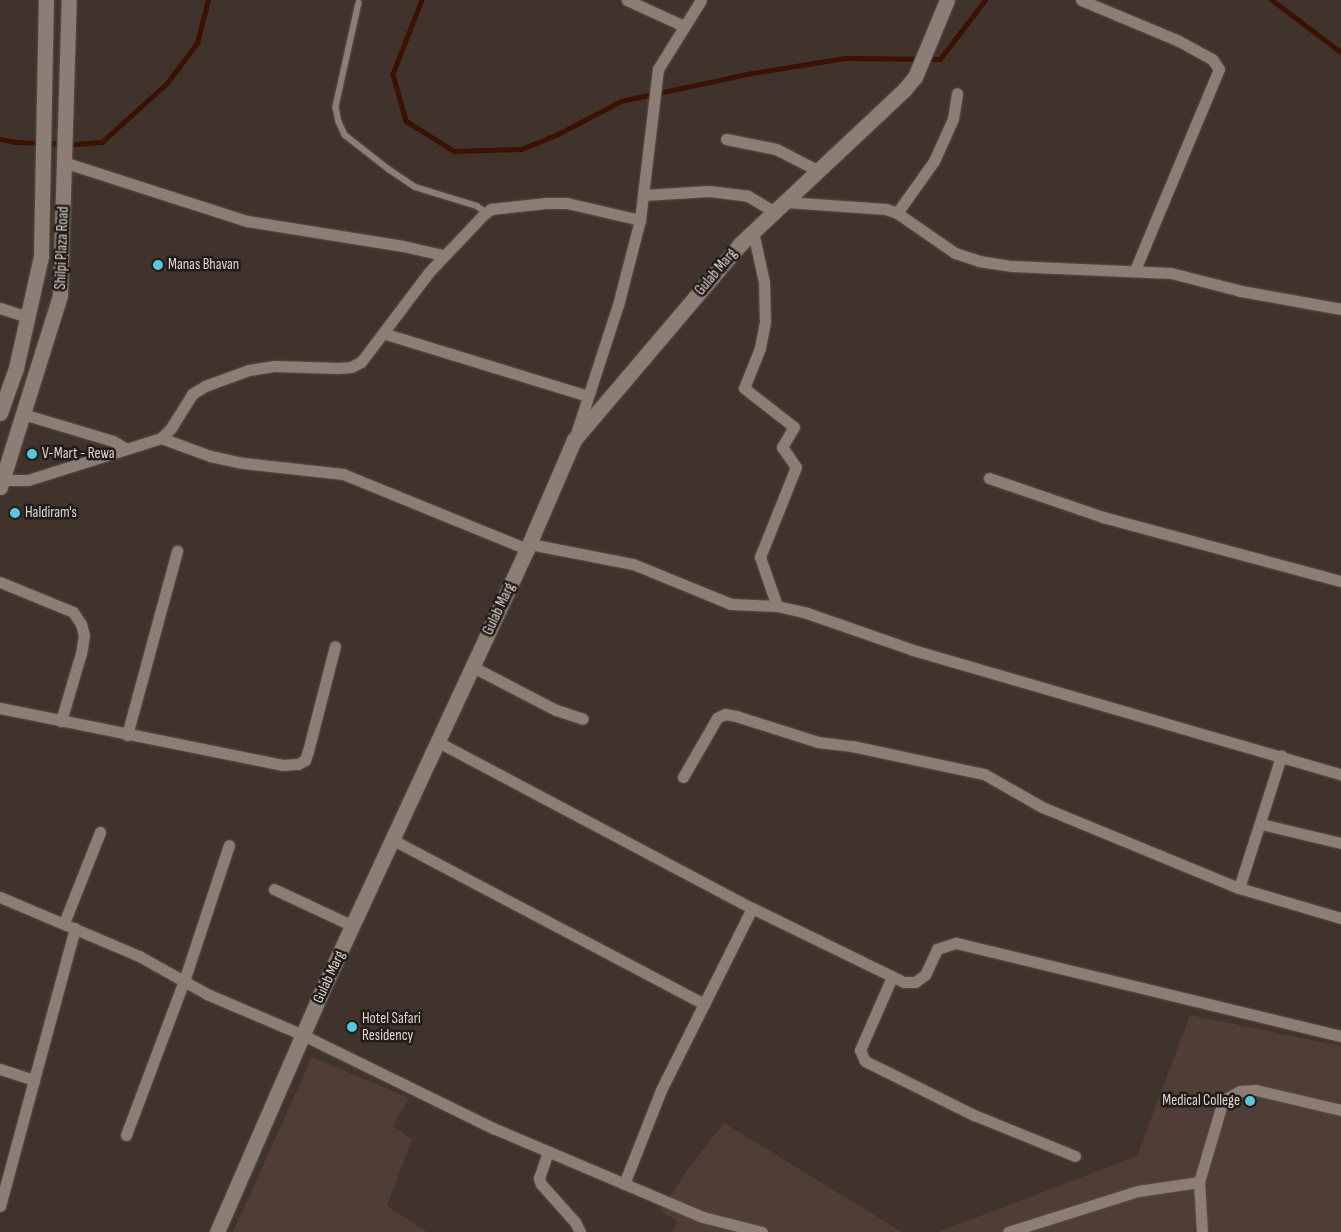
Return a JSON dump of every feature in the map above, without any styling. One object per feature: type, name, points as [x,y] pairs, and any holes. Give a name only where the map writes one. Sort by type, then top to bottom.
[{"type":"street","name":"Shilpi Plaza Road","points":[[0,413],[16,368],[41,256],[46,0]]},
{"type":"street","name":"Shilpi Plaza Road","points":[[1,482],[60,295],[69,0]]},
{"type":"street","points":[[628,0],[684,26]]},
{"type":"street","points":[[574,440],[618,305],[640,220],[658,69],[700,0]]},
{"type":"street","name":"Gulab Marg","points":[[217,1232],[303,1035],[473,667],[574,440],[740,244],[904,90],[915,77],[946,0]]},
{"type":"street","points":[[1082,0],[1179,41],[1212,58],[1219,69],[1135,270]]},
{"type":"street","points":[[897,212],[934,161],[953,119],[957,93]]},
{"type":"street","points":[[726,139],[776,150],[819,171]]},
{"type":"street","points":[[63,162],[247,221],[403,246],[443,255]]},
{"type":"street","points":[[643,195],[708,191],[748,196],[781,207],[886,210],[897,212],[955,253],[980,261],[1012,266],[1171,273],[1241,290],[1341,309]]},
{"type":"street","points":[[1,482],[28,480],[161,438],[171,428],[192,394],[205,386],[249,370],[274,366],[351,367],[361,362],[418,285],[443,255],[486,212],[501,207],[568,203],[640,220]]},
{"type":"street","points":[[753,232],[764,282],[765,322],[760,348],[744,388],[794,427],[782,447],[796,467],[760,557],[777,606]]},
{"type":"street","points":[[0,308],[28,317]]},
{"type":"street","points":[[383,333],[588,396]]},
{"type":"street","points":[[23,414],[113,441],[125,448]]},
{"type":"street","points":[[161,438],[210,456],[243,464],[344,474],[528,546],[634,564],[731,604],[777,606],[807,613],[913,650],[1341,774]]},
{"type":"street","points":[[989,478],[1103,517],[1341,581]]},
{"type":"street","points":[[126,735],[177,551]]},
{"type":"street","points":[[0,582],[73,612],[81,624],[84,635],[81,652],[61,721]]},
{"type":"street","points":[[0,708],[126,735],[282,765],[298,764],[305,760],[308,752],[335,646]]},
{"type":"street","points":[[473,667],[556,710],[583,719]]},
{"type":"street","points":[[683,777],[717,718],[726,714],[736,716],[818,742],[861,748],[984,774],[1042,807],[1239,888],[1341,918]]},
{"type":"street","points":[[438,742],[752,908],[904,982],[914,982],[925,975],[937,949],[956,943],[1341,1036]]},
{"type":"street","points":[[1239,888],[1261,824],[1281,756]]},
{"type":"street","points":[[1261,824],[1341,843]]},
{"type":"street","points":[[0,1206],[34,1080],[70,926],[100,832]]},
{"type":"street","points":[[393,840],[704,1004]]},
{"type":"street","points":[[126,1135],[184,981],[229,845]]},
{"type":"street","points":[[274,890],[353,926]]},
{"type":"street","points":[[0,897],[138,956],[229,1004],[303,1035],[493,1128],[703,1217],[762,1232]]},
{"type":"street","points":[[624,1184],[661,1090],[752,908]]},
{"type":"street","points":[[892,977],[860,1050],[865,1061],[974,1115],[1075,1156]]},
{"type":"street","points":[[0,1069],[34,1080]]},
{"type":"street","points":[[1202,1232],[1199,1182],[1222,1104],[1228,1098],[1240,1091],[1256,1090],[1341,1110]]},
{"type":"street","points":[[548,1152],[539,1178],[575,1222],[580,1232]]},
{"type":"street","points":[[1008,1232],[1138,1191],[1199,1182]]},
{"type":"lane","points":[[359,3],[336,107],[338,122],[345,135],[415,187],[478,206],[486,212]]},
{"type":"shaded area","name":"Medical College","points":[[1190,1015],[1341,1046],[1341,1232],[938,1232],[1137,1156]]},
{"type":"shaded area","points":[[312,1057],[409,1098],[393,1126],[412,1139],[387,1206],[427,1232],[233,1232]]},
{"type":"shaded area","points":[[724,1123],[902,1232],[672,1232],[678,1221],[660,1211],[691,1165]]},
{"type":"waterway","points":[[0,139],[15,142],[77,144],[102,142],[167,83],[197,43],[208,0]]},
{"type":"waterway","points":[[422,0],[393,74],[406,121],[454,151],[521,149],[558,134],[621,101],[747,74],[845,58],[940,59],[985,0]]},
{"type":"waterway","points":[[1272,0],[1341,52]]},
{"type":"place","name":"Manas Bhavan","points":[[158,265]]},
{"type":"place","name":"V-Mart - Rewa","points":[[32,454]]},
{"type":"place","name":"Haldiram's","points":[[15,513]]},
{"type":"place","name":"Hotel Safari Residency","points":[[352,1027]]},
{"type":"place","name":"Medical College","points":[[1250,1101]]}]
